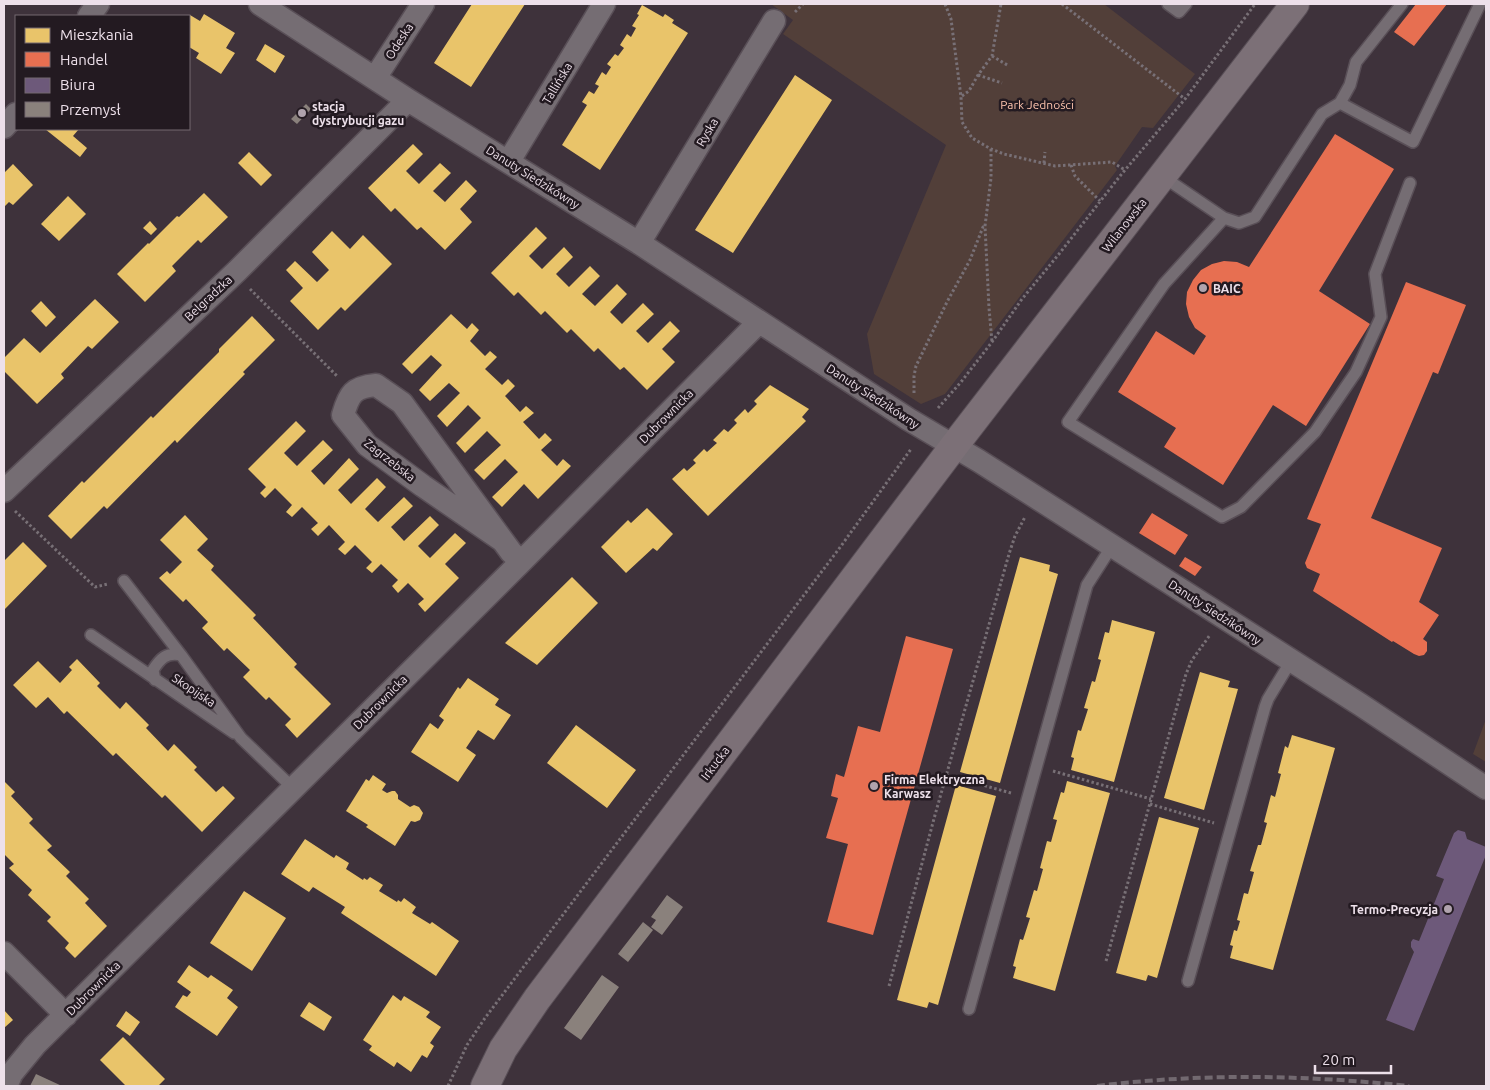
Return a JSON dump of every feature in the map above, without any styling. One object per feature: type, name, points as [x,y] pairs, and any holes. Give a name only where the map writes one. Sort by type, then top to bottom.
[{"type":"street","points":[[90,15],[98,4]]},
{"type":"street","name":"Danuty Siedzikówny","points":[[260,4],[408,100],[639,243],[908,419],[1112,546],[1486,788]]},
{"type":"street","name":"Odeska","points":[[375,78],[423,4]]},
{"type":"street","name":"Tallińska","points":[[509,161],[604,4]]},
{"type":"street","name":"Wilanowska","points":[[954,446],[1295,4]]},
{"type":"street","name":"Ryska","points":[[639,243],[774,21]]},
{"type":"street","name":"Belgradzka","points":[[7,499],[408,100]]},
{"type":"street","points":[[4,127],[15,115]]},
{"type":"street","name":"Dubrownicka","points":[[6,1086],[12,1073],[35,1045],[521,562],[759,322]]},
{"type":"street","name":"Zagrzebska","points":[[503,541],[367,445],[343,415],[348,397],[361,386],[376,385],[402,403],[503,541],[521,562]]},
{"type":"street","name":"Irkucka","points":[[485,1086],[503,1049],[537,999],[954,446]]},
{"type":"street","points":[[5,952],[66,1014]]},
{"type":"lane","points":[[1168,4],[1179,12],[1186,4]]},
{"type":"lane","points":[[1162,176],[1224,218],[1239,223],[1255,217],[1322,114],[1340,103],[1350,85],[1356,62],[1402,4]]},
{"type":"lane","points":[[1340,103],[1414,142],[1480,4]]},
{"type":"lane","points":[[1224,218],[1164,284],[1068,422],[1222,517],[1241,507],[1315,432],[1356,372],[1381,317],[1375,274],[1410,183]]},
{"type":"lane","points":[[969,1009],[1087,585],[1112,546]]},
{"type":"lane","points":[[124,581],[181,654]]},
{"type":"lane","points":[[91,635],[155,680]]},
{"type":"lane","name":"Skopijska","points":[[241,738],[181,654],[172,653],[160,660],[153,670],[155,680],[241,738],[293,788]]},
{"type":"lane","points":[[1188,980],[1268,699],[1291,661]]},
{"type":"path","points":[[945,4],[951,19],[961,97],[962,122],[972,138],[991,149],[1055,166],[1112,162],[1125,170]]},
{"type":"path","points":[[961,97],[969,91],[992,56],[1001,4]]},
{"type":"path","points":[[1062,4],[1185,99]]},
{"type":"path","points":[[933,414],[992,342],[1022,299],[1100,201],[1185,99],[1255,4]]},
{"type":"path","points":[[992,56],[1009,66]]},
{"type":"path","points":[[978,75],[1002,83]]},
{"type":"path","points":[[991,149],[991,178],[985,226],[992,342]]},
{"type":"path","points":[[1044,163],[1045,152]]},
{"type":"path","points":[[1071,165],[1075,176],[1100,201]]},
{"type":"path","points":[[914,396],[916,366],[970,260],[985,226]]},
{"type":"path","points":[[237,270],[249,288],[354,392]]},
{"type":"path","points":[[448,1086],[467,1045],[485,1018],[841,546],[916,442]]},
{"type":"path","points":[[7,499],[95,587],[124,581]]},
{"type":"path","points":[[889,986],[946,775],[1009,554],[1015,536],[1029,510]]},
{"type":"path","points":[[1106,960],[1186,674],[1192,660],[1214,628]]},
{"type":"path","points":[[1036,767],[1151,799]]},
{"type":"path","points":[[946,775],[1028,798]]},
{"type":"path","points":[[1150,804],[1231,827]]},
{"type":"green space","name":"Park Jedności","points":[[771,4],[1104,4],[1195,74],[1153,128],[1142,127],[1115,166],[1117,170],[945,394],[921,404],[874,374],[867,334],[946,145],[783,34],[793,20]]},
{"type":"green space","points":[[1486,719],[1486,762],[1473,754]]},
{"type":"building: Mieszkania","points":[[472,4],[525,4],[471,87],[434,63]]},
{"type":"building: Mieszkania","points":[[642,5],[663,17],[665,14],[674,20],[672,23],[688,33],[600,170],[562,145],[587,105],[582,102],[589,91],[594,94],[599,86],[595,84],[602,72],[606,75],[611,67],[607,64],[615,54],[618,56],[624,48],[620,45],[627,34],[631,37],[636,28],[632,26],[639,15],[637,14]]},
{"type":"building: Mieszkania","points":[[204,14],[235,33],[226,48],[235,53],[221,74],[196,58],[199,53],[190,48],[190,15],[200,21]]},
{"type":"building: Mieszkania","points":[[265,44],[285,56],[275,73],[256,60]]},
{"type":"building: Mieszkania","points":[[795,75],[832,100],[733,253],[695,230]]},
{"type":"building: Mieszkania","points":[[46,130],[78,130],[73,136],[87,148],[80,157]]},
{"type":"building: Mieszkania","points":[[413,144],[423,154],[406,171],[419,184],[440,163],[451,173],[433,191],[445,202],[466,180],[477,191],[460,209],[472,222],[445,250],[421,227],[417,230],[395,208],[391,212],[368,188]]},
{"type":"building: Mieszkania","points":[[249,152],[272,175],[261,186],[238,163]]},
{"type":"building: Mieszkania","points":[[13,164],[33,185],[13,205],[9,202],[4,207],[4,173]]},
{"type":"building: Mieszkania","points":[[204,193],[228,217],[201,243],[198,240],[172,266],[176,271],[145,302],[117,274],[177,216],[179,217]]},
{"type":"building: Mieszkania","points":[[68,196],[86,214],[59,241],[41,224]]},
{"type":"building: Mieszkania","points":[[150,221],[157,229],[151,235],[143,228]]},
{"type":"building: Mieszkania","points":[[536,227],[547,238],[529,256],[542,269],[564,247],[573,257],[556,274],[569,287],[590,266],[600,276],[582,294],[595,306],[617,284],[627,294],[610,312],[622,324],[643,303],[654,314],[636,331],[648,343],[670,321],[680,331],[662,349],[675,362],[647,390],[624,367],[620,370],[598,348],[594,352],[571,329],[567,333],[545,311],[541,315],[518,292],[514,296],[491,273]]},
{"type":"building: Mieszkania","points":[[332,231],[350,249],[363,235],[392,264],[345,311],[341,307],[318,330],[290,301],[303,288],[286,270],[295,261],[317,282],[329,270],[312,252]]},
{"type":"building: Mieszkania","points":[[95,299],[119,322],[92,349],[88,346],[61,374],[64,378],[37,404],[4,371],[4,358],[24,338],[40,353]]},
{"type":"building: Mieszkania","points":[[41,301],[56,317],[46,327],[31,311]]},
{"type":"building: Mieszkania","points":[[451,314],[467,329],[472,323],[479,330],[470,341],[485,356],[490,351],[497,357],[485,369],[502,385],[508,379],[515,386],[505,396],[520,412],[526,406],[534,413],[523,422],[539,439],[545,433],[552,440],[541,450],[557,466],[563,459],[571,466],[538,499],[524,484],[502,507],[492,497],[518,472],[505,459],[484,480],[474,470],[501,445],[487,431],[465,453],[456,443],[481,418],[468,405],[447,427],[437,416],[460,393],[449,383],[430,401],[419,390],[442,365],[431,355],[412,374],[402,364]]},
{"type":"building: Mieszkania","points":[[252,316],[275,340],[243,372],[245,374],[177,443],[175,440],[107,509],[104,506],[71,539],[48,516],[151,416],[153,418]]},
{"type":"building: Mieszkania","points":[[770,385],[809,409],[802,417],[806,421],[708,516],[672,479],[684,468],[687,471],[696,463],[693,460],[704,449],[707,452],[717,443],[713,440],[724,429],[728,432],[737,423],[734,420],[745,409],[748,413],[757,404],[754,401]]},
{"type":"building: Mieszkania","points":[[296,421],[306,431],[284,453],[297,466],[323,440],[333,450],[311,471],[324,485],[349,458],[359,469],[338,490],[351,504],[377,478],[386,487],[365,509],[378,522],[404,497],[413,506],[391,527],[404,541],[430,516],[439,525],[418,546],[430,558],[455,533],[466,543],[445,564],[459,578],[425,612],[418,604],[424,599],[408,583],[398,593],[392,586],[398,580],[381,564],[372,573],[366,568],[372,562],[355,545],[345,555],[338,549],[345,542],[329,525],[318,536],[311,529],[318,523],[302,507],[292,517],[286,512],[292,505],[275,488],[265,498],[260,493],[266,487],[248,469]]},
{"type":"building: Mieszkania","points":[[647,508],[673,534],[657,551],[653,548],[626,573],[601,547],[628,520],[631,523]]},
{"type":"building: Mieszkania","points":[[185,515],[208,539],[197,550],[214,566],[211,570],[256,615],[253,618],[297,664],[294,667],[331,704],[297,738],[285,725],[291,719],[269,697],[266,700],[243,677],[250,670],[227,648],[224,651],[202,628],[208,622],[186,599],[183,602],[159,578],[167,571],[170,574],[182,562],[160,540]]},
{"type":"building: Mieszkania","points":[[23,542],[47,566],[4,610],[4,561]]},
{"type":"building: Mieszkania","points":[[1020,557],[1050,565],[1049,571],[1058,574],[1000,783],[960,772]]},
{"type":"building: Mieszkania","points":[[572,577],[598,603],[537,665],[505,643]]},
{"type":"building: Mieszkania","points":[[1112,620],[1155,632],[1114,782],[1071,770],[1074,758],[1071,757],[1078,730],[1081,731],[1088,709],[1084,708],[1092,681],[1095,682],[1101,660],[1098,659],[1105,632],[1109,633]]},
{"type":"building: Mieszkania","points":[[77,659],[100,683],[97,686],[120,709],[126,702],[149,725],[146,728],[168,751],[174,744],[197,767],[194,770],[216,792],[223,786],[235,798],[202,832],[165,795],[162,798],[116,753],[113,756],[67,711],[64,714],[48,697],[36,708],[13,685],[38,661],[60,683],[72,670],[69,667]]},
{"type":"building: Mieszkania","points":[[1200,672],[1230,681],[1228,687],[1238,689],[1204,810],[1164,798]]},
{"type":"building: Mieszkania","points":[[468,678],[499,699],[495,705],[511,715],[494,740],[478,730],[466,748],[476,755],[458,782],[411,752],[430,723],[438,729],[444,720],[439,716],[458,687],[460,689]]},
{"type":"building: Mieszkania","points":[[576,725],[636,770],[607,808],[547,763]]},
{"type":"building: Mieszkania","points":[[1292,735],[1335,748],[1273,970],[1230,958],[1233,946],[1230,945],[1234,930],[1237,931],[1240,921],[1237,920],[1244,893],[1248,894],[1254,872],[1250,871],[1258,845],[1261,845],[1267,823],[1264,822],[1271,795],[1275,797],[1281,774],[1278,773],[1285,746],[1288,748]]},
{"type":"building: Mieszkania","points":[[373,775],[386,784],[382,790],[387,793],[395,791],[398,799],[410,807],[414,805],[419,807],[423,813],[420,820],[411,821],[395,846],[346,811],[366,779],[369,781]]},
{"type":"building: Mieszkania","points":[[4,781],[15,792],[11,796],[33,819],[29,823],[52,846],[47,850],[70,872],[66,876],[89,899],[85,903],[107,926],[75,958],[65,948],[69,943],[47,921],[51,917],[28,895],[32,890],[9,868],[14,864],[4,854]]},
{"type":"building: Mieszkania","points":[[1067,781],[1110,793],[1055,991],[1013,978],[1016,967],[1013,966],[1020,939],[1023,940],[1030,918],[1026,917],[1034,890],[1037,891],[1043,869],[1040,868],[1047,841],[1051,842],[1057,820],[1053,819],[1061,792],[1064,793]]},
{"type":"building: Mieszkania","points":[[956,785],[996,796],[938,1005],[929,1002],[927,1008],[897,1000]]},
{"type":"building: Mieszkania","points":[[1159,817],[1199,828],[1157,978],[1148,975],[1146,981],[1116,973]]},
{"type":"building: Mieszkania","points":[[305,839],[334,858],[336,855],[349,863],[346,869],[363,880],[364,878],[367,880],[370,877],[383,885],[379,891],[397,902],[398,900],[401,902],[404,898],[416,907],[412,913],[430,924],[432,922],[459,941],[436,976],[341,913],[345,907],[313,887],[309,892],[281,874]]},
{"type":"building: Mieszkania","points":[[244,891],[286,918],[252,971],[210,943]]},
{"type":"building: Mieszkania","points":[[189,965],[208,978],[211,975],[233,990],[227,998],[238,1007],[217,1036],[175,1007],[183,995],[187,997],[191,992],[177,982]]},
{"type":"building: Mieszkania","points":[[393,995],[401,1001],[404,996],[430,1012],[426,1017],[441,1027],[430,1043],[434,1046],[427,1058],[422,1055],[411,1072],[397,1062],[394,1067],[369,1050],[372,1046],[363,1040]]},
{"type":"building: Mieszkania","points":[[309,1002],[332,1017],[324,1031],[300,1016]]},
{"type":"building: Mieszkania","points":[[4,1010],[13,1020],[4,1028]]},
{"type":"building: Mieszkania","points":[[126,1011],[140,1022],[130,1036],[116,1026]]},
{"type":"building: Mieszkania","points":[[123,1037],[165,1079],[158,1086],[126,1086],[100,1060]]},
{"type":"building: Handel","points":[[1416,4],[1447,4],[1414,46],[1394,32]]},
{"type":"building: Handel","points":[[1335,134],[1394,169],[1319,291],[1370,324],[1306,426],[1273,405],[1223,485],[1164,447],[1176,428],[1118,392],[1156,331],[1194,355],[1206,336],[1195,328],[1189,317],[1186,304],[1187,292],[1193,280],[1201,270],[1212,264],[1224,261],[1237,262],[1249,267]]},
{"type":"building: Handel","points":[[1406,282],[1466,305],[1438,374],[1433,372],[1371,518],[1442,548],[1419,602],[1439,615],[1423,639],[1427,642],[1427,651],[1424,655],[1419,656],[1392,642],[1313,591],[1320,574],[1307,568],[1305,563],[1321,524],[1307,519]]},
{"type":"building: Handel","points":[[1152,513],[1188,535],[1175,555],[1139,533]]},
{"type":"building: Handel","points":[[1185,557],[1202,567],[1195,576],[1179,566]]},
{"type":"building: Handel","name":"Firma Elektryczna Karwasz","points":[[906,636],[953,649],[873,935],[827,922],[848,844],[826,838],[838,798],[831,796],[836,774],[844,777],[858,726],[880,732]]},
{"type":"building: Biura","name":"Termo-Precyzja","points":[[1458,830],[1465,832],[1467,839],[1486,847],[1486,855],[1414,1031],[1386,1020],[1414,952],[1411,942],[1413,939],[1419,941],[1444,879],[1436,876],[1454,833]]},
{"type":"building: Przemysł","name":"stacja dystrybucji gazu","points":[[306,104],[311,109],[297,124],[291,119]]},
{"type":"building: Przemysł","points":[[667,895],[683,907],[662,935],[651,927],[656,920],[651,917]]},
{"type":"building: Przemysł","points":[[643,922],[653,930],[628,962],[618,954]]},
{"type":"building: Przemysł","points":[[602,975],[619,987],[581,1040],[564,1028]]},
{"type":"building: Przemysł","points":[[36,1074],[62,1086],[30,1086]]},
{"type":"railway","points":[[1097,1086],[1214,1077],[1292,1078],[1409,1086]]},
{"type":"place","name":"stacja dystrybucji gazu","points":[[302,113]]},
{"type":"place","name":"BAIC","points":[[1203,288]]},
{"type":"place","name":"Firma Elektryczna Karwasz","points":[[874,786]]},
{"type":"place","name":"Termo-Precyzja","points":[[1448,909]]}]
